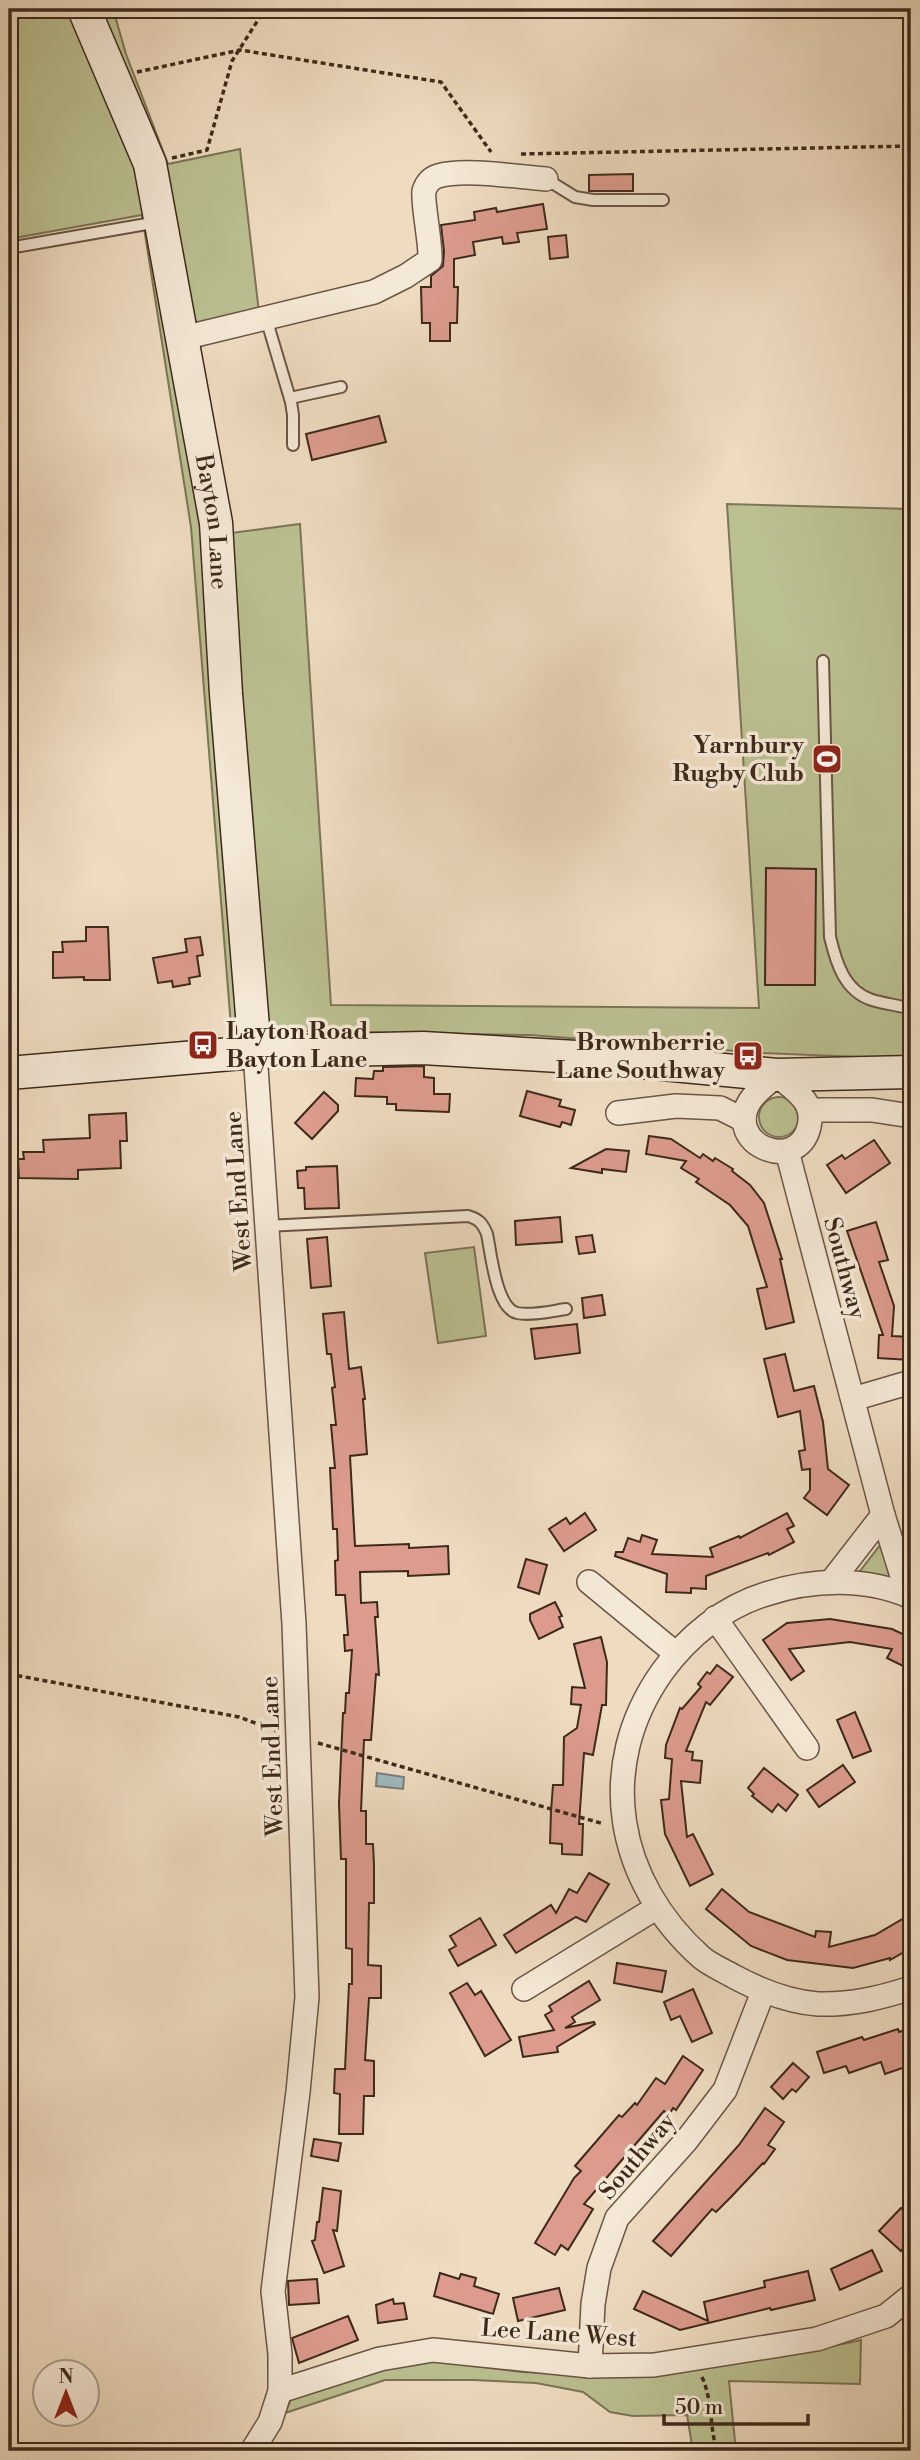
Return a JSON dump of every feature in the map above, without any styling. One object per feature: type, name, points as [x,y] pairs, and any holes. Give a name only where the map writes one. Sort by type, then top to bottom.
[{"type":"street","name":"Bayton Lane","points":[[84,9],[150,164],[216,523],[226,694],[255,1052]]},
{"type":"street","points":[[183,338],[374,292],[406,276],[430,260],[431,243],[424,192],[430,180],[456,173],[546,180]]},
{"type":"street","points":[[9,1073],[255,1052],[423,1048],[610,1059],[777,1075],[911,1072]]},
{"type":"street","name":"West End Lane","points":[[252,2451],[270,2422],[280,2391],[280,2354],[273,2291],[307,1997],[294,1624],[255,1052]]},
{"type":"street","points":[[777,1075],[799,1094],[809,1110],[808,1130],[804,1139],[787,1150],[767,1150],[758,1146],[751,1139],[744,1120],[749,1102],[777,1075]]},
{"type":"street","points":[[618,1113],[676,1106],[720,1108],[744,1120]]},
{"type":"street","points":[[809,1110],[872,1110],[911,1116]]},
{"type":"street","name":"Southway","points":[[787,1150],[883,1515],[910,1596]]},
{"type":"street","points":[[853,1399],[911,1382]]},
{"type":"street","points":[[831,1582],[883,1515]]},
{"type":"street","points":[[589,1582],[675,1653]]},
{"type":"street","name":"Southway","points":[[910,1596],[870,1585],[831,1582],[790,1586],[751,1599],[715,1618],[675,1653],[648,1693],[629,1738],[622,1786],[626,1830],[638,1872],[656,1908],[703,1959],[763,1992],[817,2004],[872,2001],[911,1988]]},
{"type":"street","points":[[715,1618],[807,1748]]},
{"type":"street","points":[[524,1989],[656,1908]]},
{"type":"street","name":"Southway","points":[[590,2366],[593,2304],[599,2268],[617,2218],[686,2141],[724,2090],[763,1992]]},
{"type":"street","name":"Lee Lane West","points":[[280,2391],[380,2359],[433,2350],[590,2366],[654,2365],[694,2359],[817,2339],[886,2316],[911,2296]]},
{"type":"lane","points":[[546,180],[575,197],[593,200],[663,200]]},
{"type":"lane","points":[[9,248],[161,222]]},
{"type":"lane","points":[[266,318],[290,398],[293,445]]},
{"type":"lane","points":[[290,398],[341,387]]},
{"type":"lane","points":[[823,661],[830,937],[837,966],[851,987],[869,999],[911,1009]]},
{"type":"lane","points":[[266,1226],[468,1216],[476,1218],[487,1234],[501,1297],[510,1310],[519,1314],[566,1309]]},
{"type":"path","points":[[150,164],[207,150],[232,61],[265,9]]},
{"type":"path","points":[[114,77],[240,50],[441,82],[492,155]]},
{"type":"path","points":[[520,154],[911,146]]},
{"type":"path","points":[[9,1674],[239,1717],[298,1738],[626,1830]]},
{"type":"path","points":[[694,2359],[709,2393],[713,2439],[717,2451]]},
{"type":"green space","points":[[9,9],[113,9],[126,54],[168,164],[240,149],[261,330],[195,347],[224,534],[300,524],[331,1005],[759,1008],[727,504],[911,509],[911,1059],[762,1053],[530,1035],[294,1031],[231,1026],[191,527],[142,215],[9,239]]},
{"type":"green space","points":[[779,1097],[787,1098],[793,1103],[798,1109],[798,1125],[793,1131],[787,1136],[779,1137],[771,1136],[765,1131],[760,1125],[759,1117],[760,1109],[765,1103],[771,1098]]},
{"type":"green space","points":[[474,1247],[486,1336],[438,1343],[425,1253]]},
{"type":"green space","points":[[884,1540],[895,1581],[857,1575]]},
{"type":"green space","points":[[861,2340],[860,2384],[729,2381],[736,2451],[693,2451],[687,2415],[633,2416],[610,2412],[583,2392],[536,2383],[385,2380],[285,2413],[291,2399],[368,2369],[435,2361],[522,2372],[619,2377],[670,2374]]},
{"type":"water","points":[[377,1773],[404,1777],[403,1789],[376,1786]]},
{"type":"building","points":[[633,174],[633,191],[589,191],[589,175]]},
{"type":"building","points":[[543,204],[547,229],[517,233],[519,242],[503,244],[502,237],[473,242],[475,255],[454,259],[454,287],[458,287],[457,323],[450,323],[450,341],[430,341],[430,323],[422,323],[421,287],[431,287],[431,276],[443,266],[441,225],[475,220],[474,212],[496,208],[497,212]]},
{"type":"building","points":[[566,235],[568,257],[550,259],[548,237]]},
{"type":"building","points":[[379,416],[386,442],[312,460],[306,434]]},
{"type":"building","points":[[766,868],[816,869],[815,985],[765,985]]},
{"type":"building","points":[[86,927],[108,927],[110,980],[53,978],[53,952],[63,952],[62,942],[86,941]]},
{"type":"building","points":[[200,937],[203,955],[197,956],[200,976],[189,978],[190,984],[173,987],[172,981],[158,983],[153,958],[187,952],[185,939]]},
{"type":"building","points":[[424,1066],[424,1077],[434,1078],[434,1094],[450,1094],[449,1112],[396,1110],[396,1104],[387,1104],[387,1097],[355,1096],[356,1078],[373,1079],[374,1071],[383,1071],[383,1067]]},
{"type":"building","points":[[527,1091],[561,1100],[559,1106],[575,1110],[571,1125],[562,1122],[560,1127],[520,1116]]},
{"type":"building","points":[[324,1092],[338,1105],[338,1111],[312,1139],[295,1123]]},
{"type":"building","points":[[126,1113],[127,1141],[120,1141],[121,1168],[78,1170],[78,1179],[19,1178],[18,1159],[24,1159],[23,1152],[44,1152],[43,1140],[90,1138],[89,1115]]},
{"type":"building","points":[[649,1136],[671,1139],[700,1158],[703,1154],[713,1161],[715,1158],[733,1169],[732,1171],[750,1185],[764,1203],[782,1259],[794,1322],[766,1329],[757,1289],[767,1287],[748,1226],[730,1205],[696,1182],[699,1179],[681,1168],[686,1161],[646,1154]]},
{"type":"building","points":[[874,1140],[890,1163],[846,1193],[827,1165],[842,1155],[845,1159]]},
{"type":"building","points":[[606,1149],[629,1151],[626,1172],[602,1169],[602,1173],[571,1168]]},
{"type":"building","points":[[337,1166],[339,1208],[305,1209],[304,1188],[298,1188],[297,1171],[306,1170],[306,1167]]},
{"type":"building","points":[[560,1217],[562,1242],[516,1245],[515,1221]]},
{"type":"building","points":[[876,1222],[888,1260],[879,1262],[894,1306],[892,1336],[911,1337],[910,1360],[878,1358],[879,1335],[883,1335],[847,1231]]},
{"type":"building","points":[[592,1235],[595,1252],[579,1254],[576,1237]]},
{"type":"building","points":[[327,1237],[331,1286],[311,1288],[307,1239]]},
{"type":"building","points":[[602,1295],[605,1315],[584,1318],[582,1298]]},
{"type":"building","points":[[344,1312],[349,1369],[361,1367],[365,1399],[367,1454],[350,1456],[355,1546],[448,1546],[449,1574],[408,1576],[408,1571],[360,1572],[361,1603],[377,1602],[378,1617],[375,1617],[379,1675],[376,1674],[371,1740],[364,1740],[361,1811],[366,1811],[366,1844],[373,1844],[374,1865],[374,1903],[369,1903],[368,1965],[381,1966],[381,1998],[369,1998],[365,2060],[374,2061],[374,2096],[364,2096],[363,2134],[339,2134],[340,2094],[334,2093],[335,2069],[345,2069],[349,1984],[352,1984],[352,1949],[346,1948],[346,1859],[341,1859],[339,1803],[343,1713],[346,1693],[349,1693],[352,1650],[345,1651],[344,1635],[348,1635],[345,1595],[336,1595],[337,1529],[333,1529],[330,1468],[335,1468],[331,1425],[336,1425],[332,1388],[335,1387],[331,1354],[327,1354],[323,1314]]},
{"type":"building","points":[[577,1324],[580,1353],[535,1359],[531,1329]]},
{"type":"building","points":[[785,1354],[794,1391],[814,1386],[823,1422],[828,1469],[849,1485],[827,1515],[804,1498],[810,1490],[810,1469],[802,1470],[799,1451],[805,1450],[800,1411],[778,1417],[764,1359]]},
{"type":"building","points":[[585,1513],[596,1530],[564,1551],[549,1529],[566,1518],[570,1524]]},
{"type":"building","points":[[787,1513],[794,1526],[787,1529],[794,1542],[769,1555],[768,1553],[706,1576],[706,1589],[691,1588],[691,1593],[666,1592],[667,1574],[615,1556],[616,1552],[623,1552],[628,1538],[640,1542],[642,1535],[657,1540],[652,1554],[713,1557],[710,1548],[739,1536],[740,1538]]},
{"type":"building","points":[[526,1559],[547,1565],[539,1594],[518,1587]]},
{"type":"building","points":[[555,1602],[562,1616],[559,1617],[563,1627],[539,1639],[530,1614]]},
{"type":"building","points":[[830,1619],[892,1629],[911,1638],[911,1670],[887,1658],[892,1649],[850,1642],[789,1649],[804,1671],[791,1680],[763,1640],[787,1623]]},
{"type":"building","points":[[601,1637],[607,1662],[606,1705],[602,1705],[593,1755],[584,1753],[579,1824],[583,1824],[582,1855],[562,1854],[562,1844],[550,1843],[553,1785],[563,1785],[564,1737],[577,1728],[581,1705],[571,1704],[572,1687],[585,1688],[574,1644]]},
{"type":"building","points":[[717,1665],[733,1677],[710,1705],[706,1702],[686,1751],[693,1752],[692,1760],[702,1761],[700,1783],[681,1781],[687,1837],[693,1834],[713,1874],[690,1886],[665,1834],[661,1800],[669,1799],[672,1759],[665,1758],[666,1745],[680,1708],[682,1709],[701,1687],[698,1684],[707,1672],[710,1674]]},
{"type":"building","points":[[855,1712],[871,1751],[853,1758],[837,1720]]},
{"type":"building","points":[[843,1765],[855,1782],[819,1807],[807,1790]]},
{"type":"building","points":[[764,1768],[798,1795],[786,1811],[778,1804],[772,1812],[752,1796],[754,1794],[748,1788]]},
{"type":"building","points":[[589,1873],[609,1884],[586,1922],[576,1917],[516,1953],[504,1935],[551,1905],[556,1913],[569,1889],[577,1893]]},
{"type":"building","points":[[722,1889],[749,1912],[815,1937],[816,1931],[831,1932],[829,1947],[875,1935],[911,1914],[911,1948],[890,1960],[853,1968],[787,1960],[751,1946],[706,1909]]},
{"type":"building","points":[[480,1918],[496,1945],[458,1966],[449,1950],[456,1946],[450,1936]]},
{"type":"building","points":[[617,1963],[666,1971],[662,1992],[614,1983]]},
{"type":"building","points":[[589,1981],[600,2000],[572,2017],[575,2022],[565,2028],[594,2022],[595,2024],[557,2047],[558,2052],[523,2057],[519,2037],[554,2030],[545,2015],[552,2011],[549,2006]]},
{"type":"building","points":[[467,1983],[475,1995],[481,1991],[511,2040],[485,2056],[450,1993]]},
{"type":"building","points":[[693,1989],[712,2033],[692,2042],[680,2016],[671,2020],[664,2002]]},
{"type":"building","points":[[911,2028],[911,2065],[885,2074],[881,2062],[849,2073],[846,2066],[824,2073],[817,2052],[862,2037],[864,2040],[898,2029],[899,2032]]},
{"type":"building","points":[[683,2056],[703,2070],[676,2110],[673,2108],[669,2115],[664,2111],[584,2204],[593,2209],[568,2250],[561,2245],[555,2255],[535,2243],[574,2178],[581,2171],[575,2166],[619,2115],[622,2117],[635,2103],[637,2105],[656,2078],[665,2084]]},
{"type":"building","points":[[793,2063],[809,2077],[796,2092],[792,2089],[783,2099],[771,2087]]},
{"type":"building","points":[[765,2108],[784,2122],[768,2145],[775,2149],[764,2164],[716,2212],[712,2209],[671,2256],[653,2241],[739,2145]]},
{"type":"building","points":[[314,2139],[341,2143],[338,2161],[311,2156]]},
{"type":"building","points":[[323,2188],[341,2191],[337,2231],[333,2230],[344,2266],[324,2273],[312,2241],[315,2240],[319,2222]]},
{"type":"building","points":[[901,2208],[911,2217],[911,2240],[901,2251],[879,2231]]},
{"type":"building","points":[[872,2250],[882,2271],[840,2290],[831,2269]]},
{"type":"building","points":[[808,2271],[815,2300],[680,2330],[634,2309],[643,2291],[708,2321],[704,2302],[765,2287],[764,2281]]},
{"type":"building","points":[[440,2273],[459,2279],[461,2274],[476,2278],[474,2286],[499,2294],[493,2314],[434,2296]]},
{"type":"building","points":[[317,2279],[319,2303],[289,2305],[288,2281]]},
{"type":"building","points":[[559,2288],[565,2310],[518,2321],[513,2298]]},
{"type":"building","points":[[393,2299],[394,2304],[404,2303],[407,2319],[378,2323],[376,2305]]},
{"type":"building","points":[[348,2316],[358,2340],[299,2363],[292,2338]]},
{"type":"place","name":"Yarnbury Rugby Club","points":[[827,759]]},
{"type":"place","name":"Layton Road Bayton Lane","points":[[203,1045]]},
{"type":"place","name":"Brownberrie Lane Southway","points":[[748,1056]]}]
